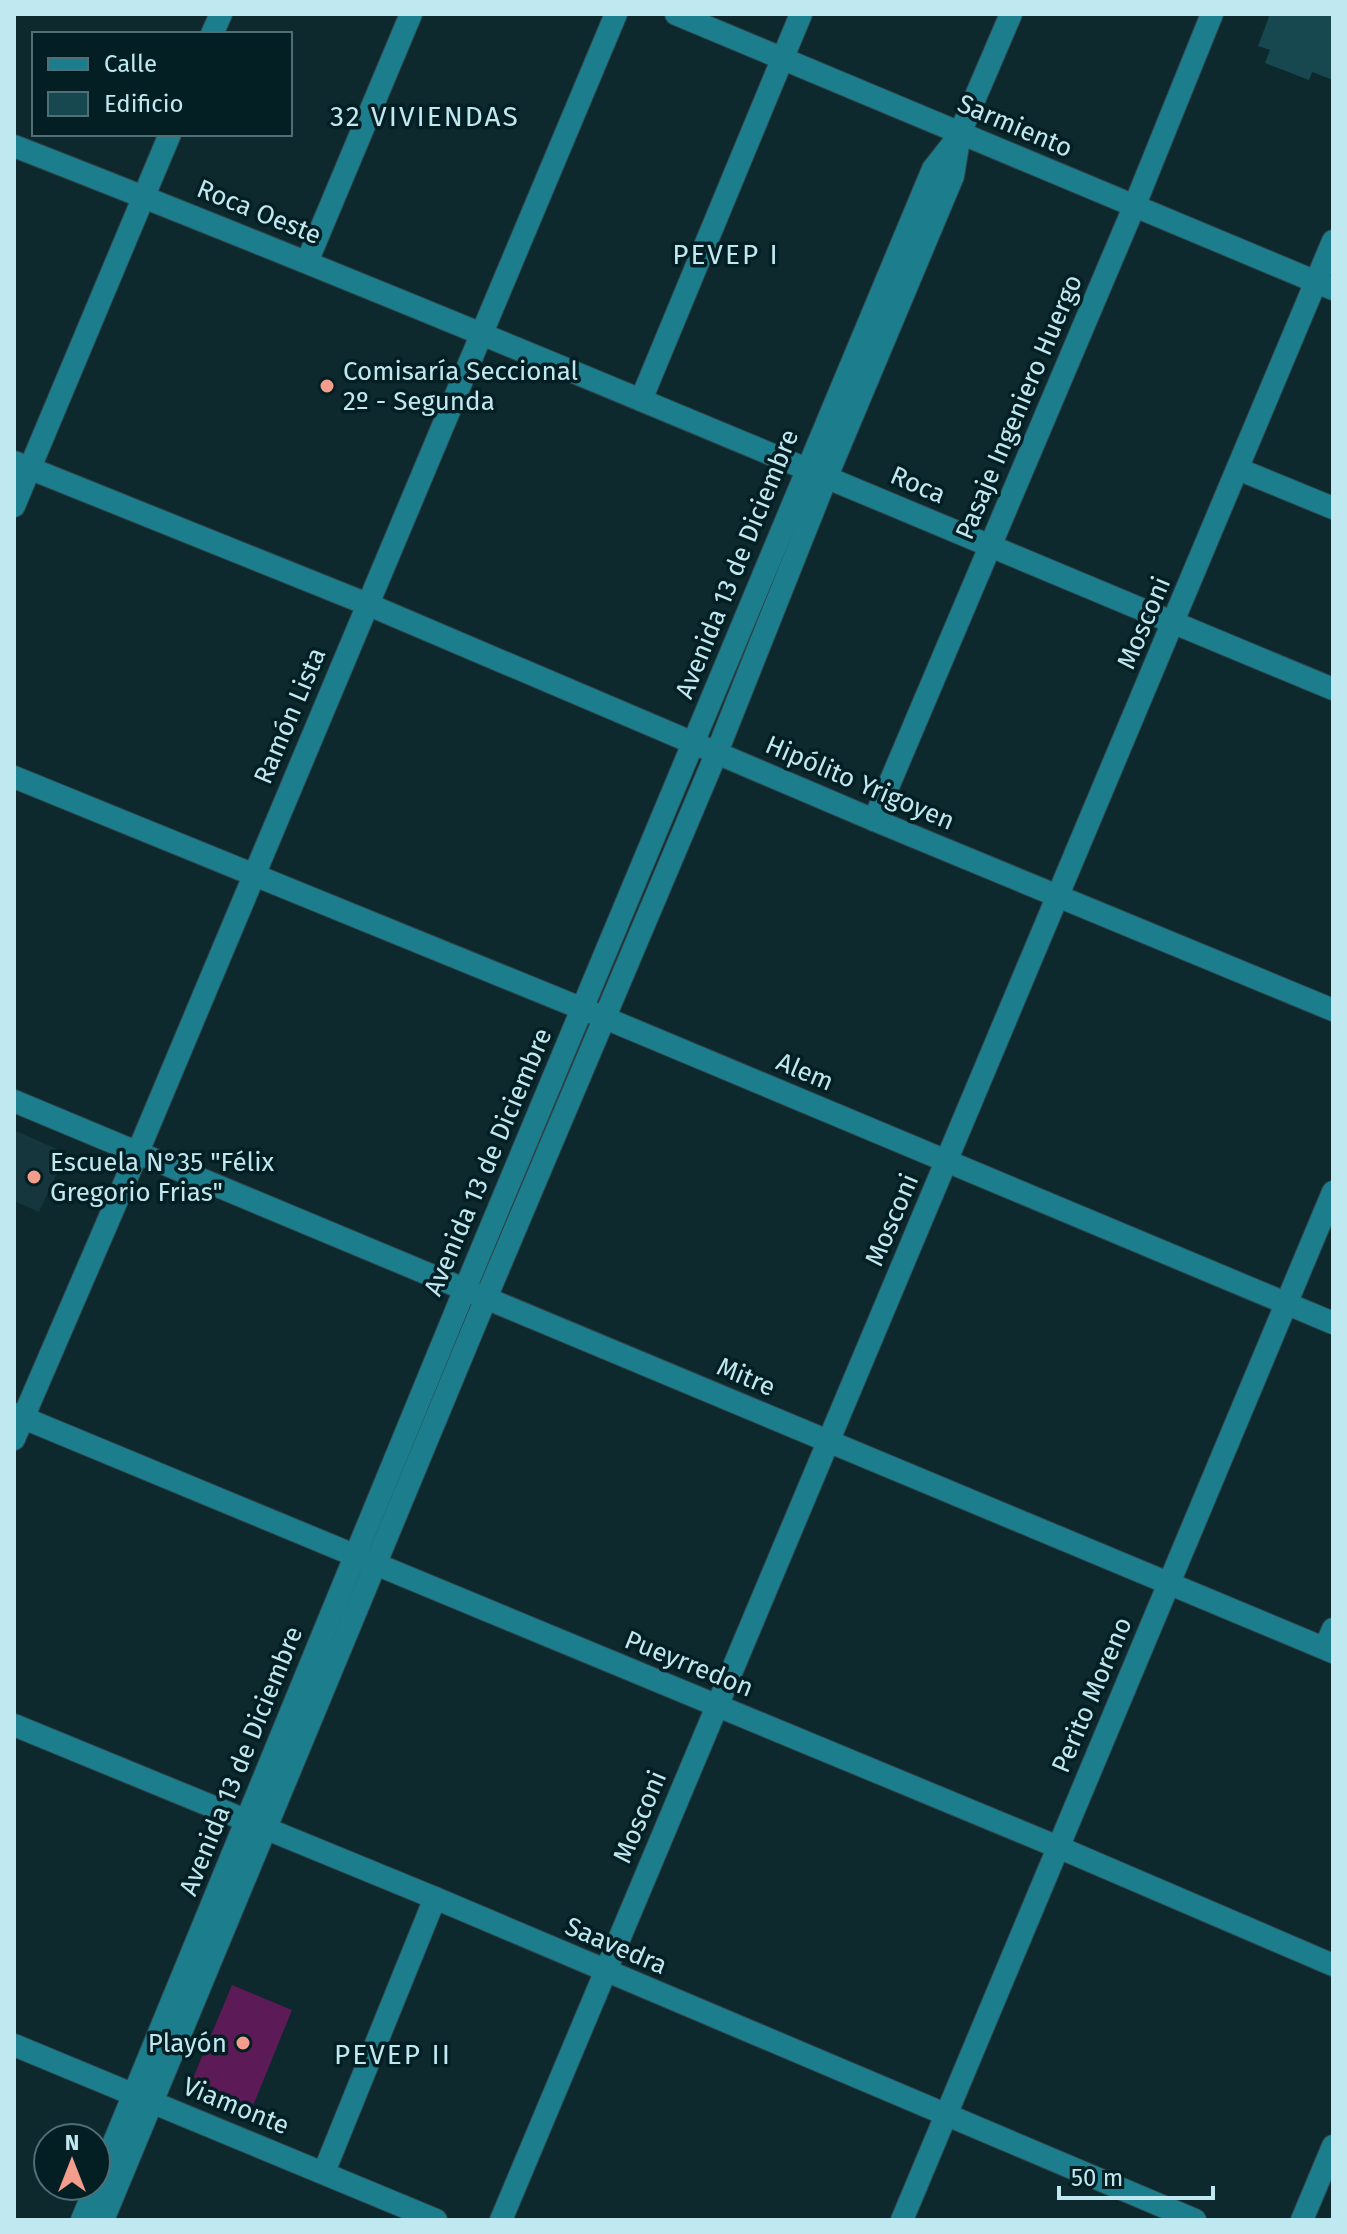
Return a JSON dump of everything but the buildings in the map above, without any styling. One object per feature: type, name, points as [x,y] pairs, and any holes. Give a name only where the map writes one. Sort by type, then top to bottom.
[{"type":"street","points":[[307,262],[411,14]]},
{"type":"street","name":"Ramón Lista","points":[[14,1439],[18,1416],[137,1154],[616,14]]},
{"type":"street","name":"Sarmiento","points":[[676,14],[1325,286]]},
{"type":"street","points":[[641,400],[801,14]]},
{"type":"street","name":"Avenida 13 de Diciembre","points":[[475,1294],[605,1018],[717,752],[817,472],[933,169],[960,133],[1011,14]]},
{"type":"street","name":"Pasaje Ingeniero Huergo","points":[[874,820],[1134,207],[1212,14]]},
{"type":"street","points":[[14,506],[22,465],[169,136]]},
{"type":"street","name":"Roca Oeste","points":[[14,146],[481,334]]},
{"type":"street","name":"Mosconi","points":[[501,2220],[1238,469],[1325,286],[1333,241]]},
{"type":"street","name":"Roca","points":[[481,334],[1333,689]]},
{"type":"street","name":"Hipólito Yrigoyen","points":[[22,465],[367,604],[874,820],[1333,1010]]},
{"type":"street","points":[[1238,469],[1333,508]]},
{"type":"street","name":"Avenida 13 de Diciembre","points":[[103,2220],[143,2099],[475,1294],[582,1009],[694,743],[817,472]]},
{"type":"street","name":"Alem","points":[[14,777],[605,1018],[1333,1323]]},
{"type":"street","name":"Mitre","points":[[14,1101],[1169,1584],[1330,1643]]},
{"type":"street","name":"Perito Moreno","points":[[902,2220],[1333,1192]]},
{"type":"street","name":"Pueyrredon","points":[[18,1416],[1058,1847],[1333,1965]]},
{"type":"street","name":"Saavedra","points":[[14,1725],[435,1898],[1195,2220]]},
{"type":"street","points":[[324,2172],[435,1898]]},
{"type":"street","name":"Viamonte","points":[[14,2045],[436,2220]]},
{"type":"street","name":"Avenida 13 de Diciembre","points":[[82,2220],[143,2099]]},
{"type":"street","points":[[1302,2220],[1333,2146]]},
{"type":"shaded area","name":"Escuela N°35 \"Félix Gregorio Frias\"","points":[[14,1130],[66,1153],[39,1212],[14,1201]]},
{"type":"shaded area","name":"Playón","points":[[232,1985],[292,2010],[250,2113],[202,2094],[194,2076]]},
{"type":"place","name":"Comisaría Seccional 2º - Segunda","points":[[327,386]]},
{"type":"place","name":"Escuela N°35 \"Félix Gregorio Frias\"","points":[[34,1177]]},
{"type":"place","name":"Playón","points":[[243,2043]]},
{"type":"district","name":"32 VIVIENDAS","points":[[425,116]]},
{"type":"district","name":"PEVEP I","points":[[726,254]]},
{"type":"district","name":"PEVEP II","points":[[393,2054]]}]
